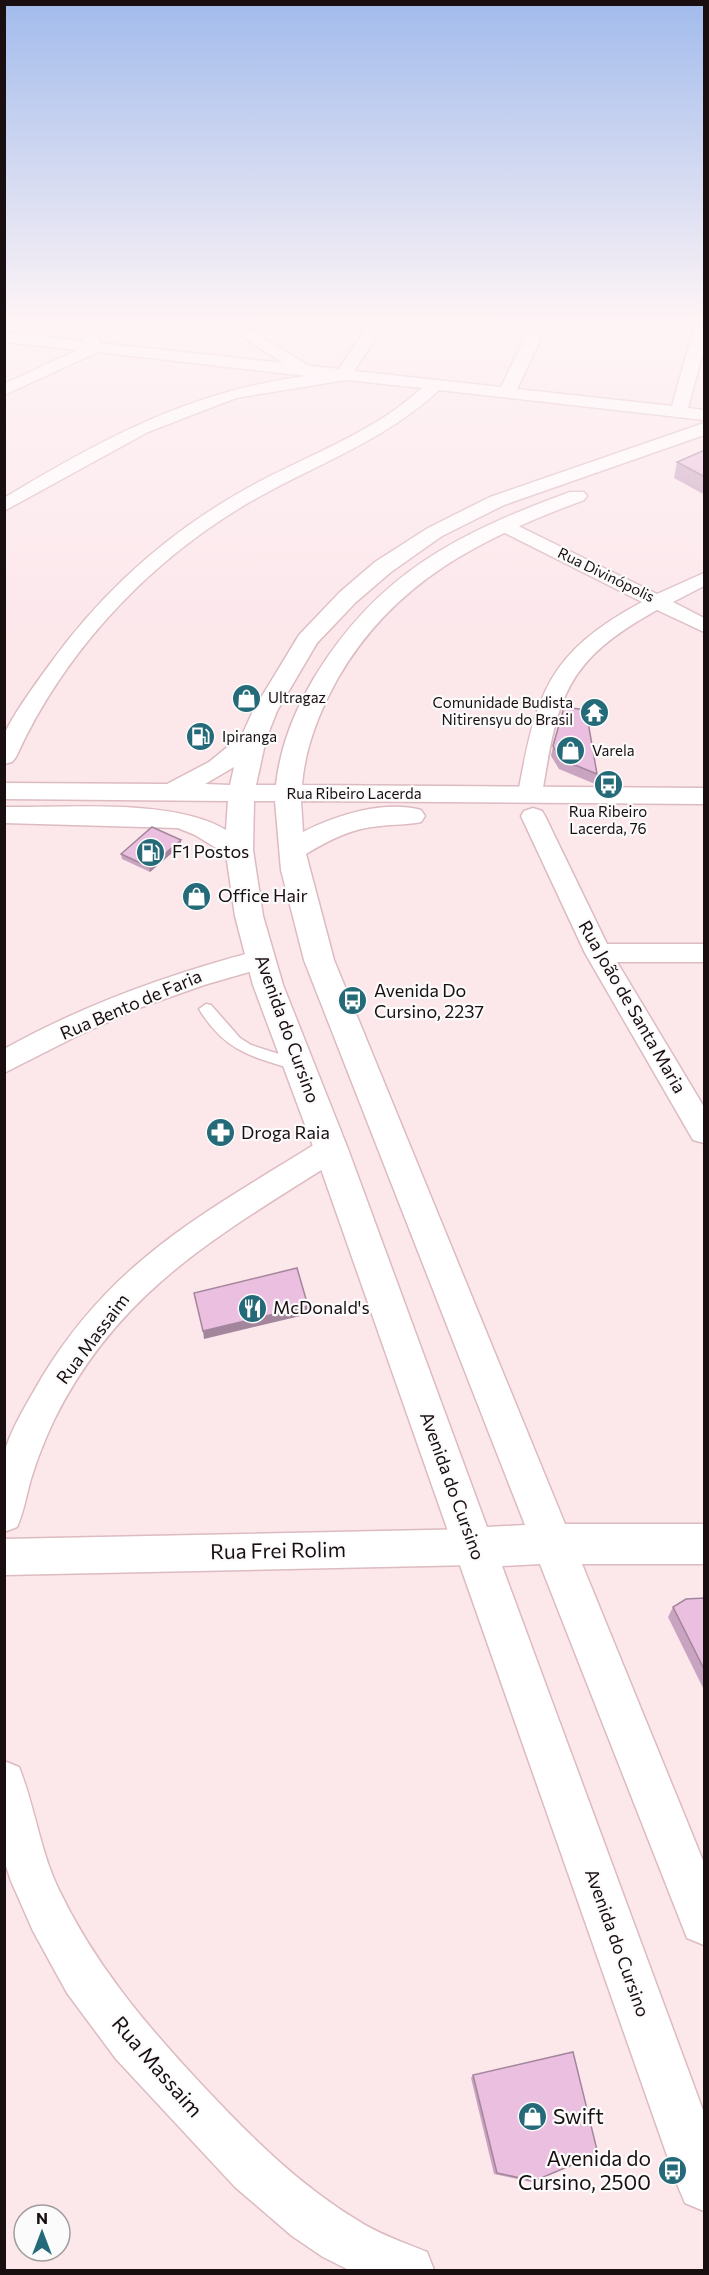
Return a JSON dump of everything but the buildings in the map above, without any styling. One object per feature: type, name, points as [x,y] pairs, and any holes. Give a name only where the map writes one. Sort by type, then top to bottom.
[{"type":"main road","points":[[678,438],[681,427]]},
{"type":"main road","name":"Avenida do Cursino","points":[[705,429],[497,501],[435,532],[383,567],[348,597],[306,640],[265,711],[253,739],[241,794],[239,850],[249,915],[268,985],[331,1149],[705,2184]]},
{"type":"main road","points":[[629,476],[705,447]]},
{"type":"main road","points":[[597,488],[506,526],[421,571],[379,609],[342,651],[307,716],[297,744],[290,779],[291,821],[302,900],[319,960],[551,1544],[705,1921]]},
{"type":"main road","points":[[168,794],[218,767],[253,739]]},
{"type":"main road","points":[[297,744],[309,762],[322,773],[344,784],[384,795]]},
{"type":"main road","name":"Rua Ribeiro Lacerda","points":[[4,791],[241,794],[291,821],[331,827],[380,816],[705,796]]},
{"type":"main road","points":[[4,815],[146,817],[182,820],[205,829],[239,850],[291,821],[384,795]]},
{"type":"main road","name":"Rua Ribeiro Lacerda","points":[[384,795],[705,817]]},
{"type":"main road","name":"Rua Frei Rolim","points":[[474,1547],[551,1544],[705,1544]]},
{"type":"street","points":[[4,506],[97,450],[146,427]]},
{"type":"street","points":[[4,757],[42,689],[82,631],[134,576],[208,519],[258,489],[380,427]]},
{"type":"street","name":"Rua Divinópolis","points":[[506,526],[705,626]]},
{"type":"street","points":[[531,805],[539,743],[552,696],[561,680],[611,629],[658,601],[705,579]]},
{"type":"street","name":"Rua João de Santa Maria","points":[[531,805],[598,953],[705,1132]]},
{"type":"street","points":[[598,953],[705,953]]},
{"type":"street","name":"Rua Bento de Faria","points":[[4,1063],[75,1026],[120,1006],[206,973],[261,959]]},
{"type":"street","name":"Rua Massaim","points":[[4,1515],[16,1470],[48,1401],[67,1368],[116,1303],[167,1256],[331,1149]]},
{"type":"street","name":"Rua Frei Rolim","points":[[4,1557],[474,1547]]},
{"type":"street","name":"Rua Massaim","points":[[4,1782],[29,1871],[74,1961],[128,2038],[201,2118],[285,2201],[338,2238],[386,2263],[409,2271]]},
{"type":"lane","points":[[206,1009],[240,1045],[260,1055],[299,1066]]},
{"type":"place","name":"Ultragaz","points":[[247,698]]},
{"type":"place","name":"Comunidade Budista Nitirensyu do Brasil","points":[[594,712]]},
{"type":"place","name":"Ipiranga","points":[[201,737]]},
{"type":"place","name":"Varela","points":[[571,751]]},
{"type":"place","name":"Rua Ribeiro Lacerda, 76","points":[[608,785]]},
{"type":"place","name":"F1 Postos","points":[[151,852]]},
{"type":"place","name":"Office Hair","points":[[197,896]]},
{"type":"place","name":"Avenida Do Cursino, 2237","points":[[353,1001]]},
{"type":"place","name":"Droga Raia","points":[[220,1133]]},
{"type":"place","name":"McDonald's","points":[[252,1308]]},
{"type":"place","name":"Swift","points":[[532,2117]]},
{"type":"place","name":"Avenida do Cursino, 2500","points":[[672,2171]]}]
